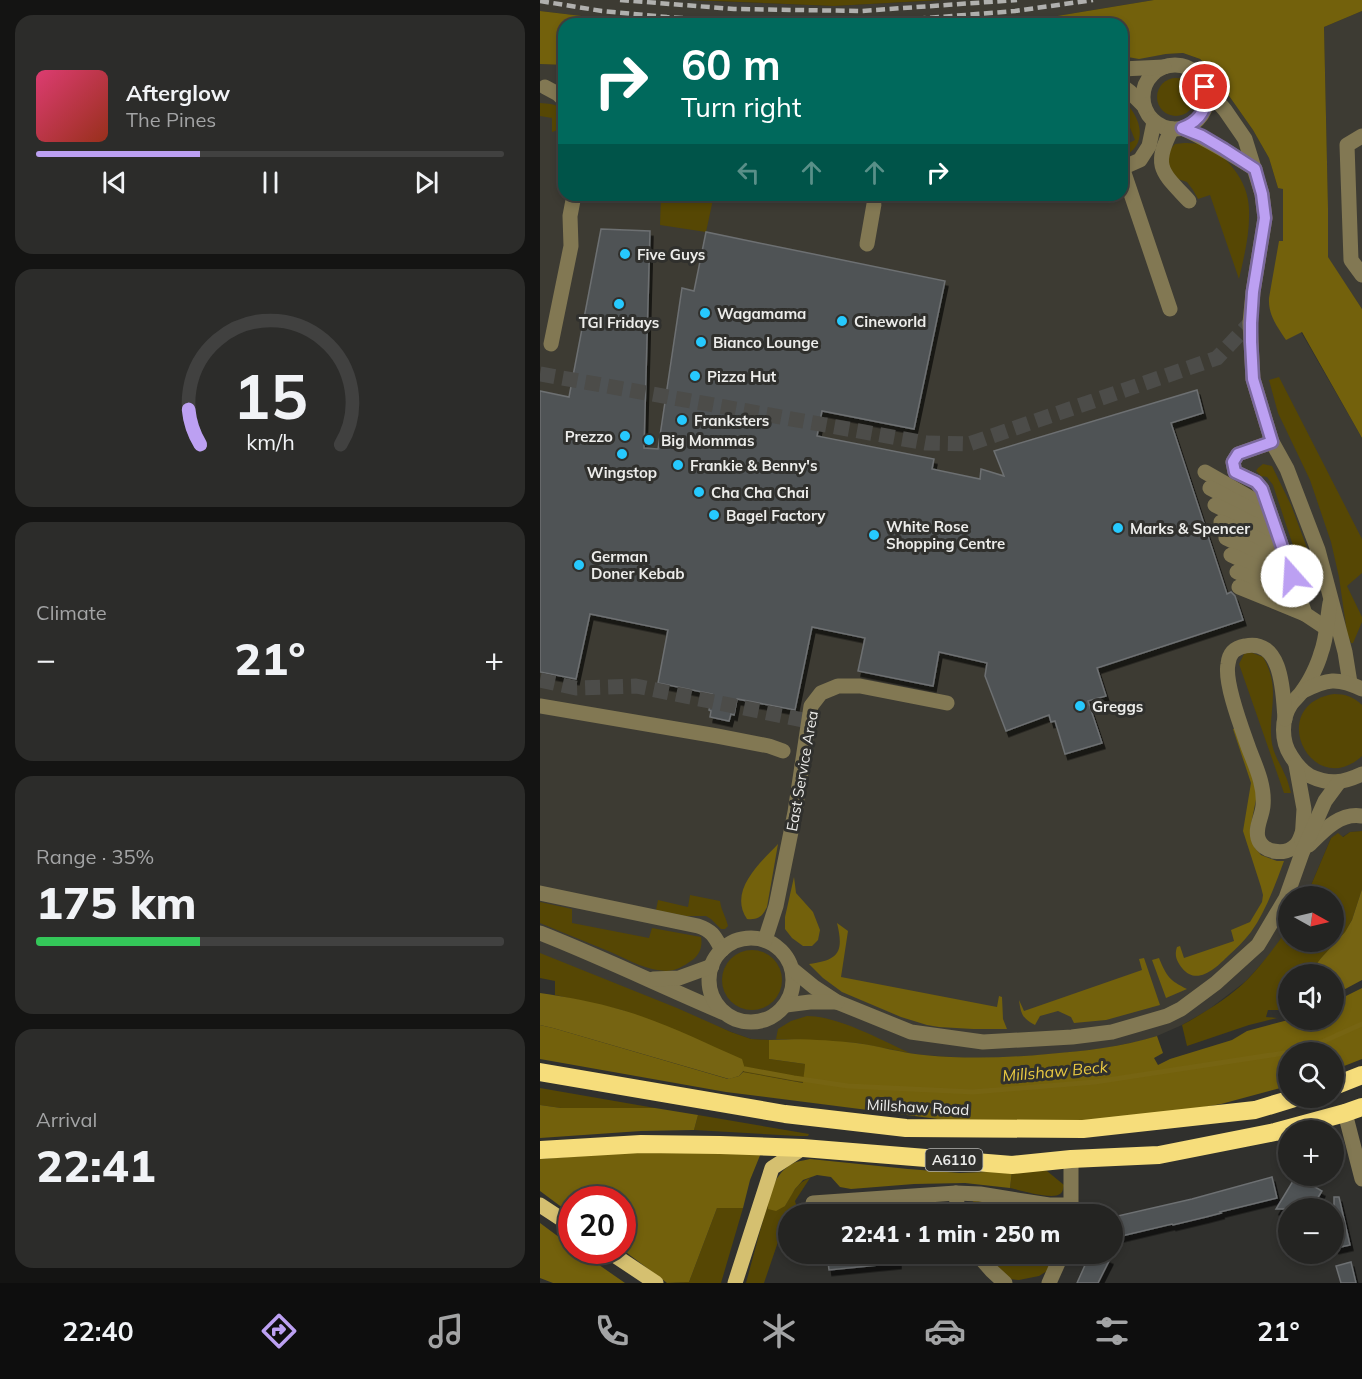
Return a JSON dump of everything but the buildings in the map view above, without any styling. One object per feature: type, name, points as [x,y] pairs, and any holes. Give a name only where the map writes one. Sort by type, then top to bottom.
[{"type":"highway","name":"Millshaw Road","points":[[540,1072],[785,1114],[906,1128],[1083,1129],[1255,1110],[1278,1103]]},
{"type":"highway","points":[[1344,1082],[1362,1075]]},
{"type":"highway","name":"A6110","points":[[540,1150],[641,1144],[720,1145],[802,1148],[1012,1165],[1071,1159],[1159,1155],[1275,1132],[1362,1107]]},
{"type":"highway","points":[[834,1151],[838,1120]]},
{"type":"main road","points":[[735,1283],[772,1168],[802,1148]]},
{"type":"main road","points":[[628,1264],[656,1283]]},
{"type":"street","points":[[1128,69],[1172,66],[1188,68],[1201,79],[1205,87],[1226,110],[1245,139],[1262,194],[1265,218],[1251,313],[1253,379],[1272,442],[1287,469],[1318,550],[1348,666],[1356,686]]},
{"type":"street","points":[[1164,67],[1149,78],[1143,96],[1144,106],[1154,122],[1163,127],[1202,136],[1255,169]]},
{"type":"street","points":[[542,87],[558,88]]},
{"type":"street","points":[[542,87],[558,94]]},
{"type":"street","points":[[1189,201],[1170,180],[1161,165],[1161,154],[1177,129],[1190,125],[1202,113],[1206,96],[1205,87]]},
{"type":"street","points":[[1128,90],[1144,106]]},
{"type":"street","points":[[1128,165],[1140,160],[1149,147],[1154,122]]},
{"type":"street","points":[[1362,136],[1347,145],[1351,260],[1362,275]]},
{"type":"street","points":[[1128,185],[1170,309]]},
{"type":"street","points":[[551,344],[570,253],[570,216],[573,201]]},
{"type":"street","points":[[867,243],[874,204]]},
{"type":"street","points":[[1272,442],[1238,454],[1233,462],[1235,472],[1256,482],[1262,489],[1302,607]]},
{"type":"street","points":[[1205,472],[1273,522]]},
{"type":"street","points":[[1210,488],[1273,522]]},
{"type":"street","points":[[1215,505],[1273,522]]},
{"type":"street","points":[[1221,522],[1283,551]]},
{"type":"street","points":[[1226,538],[1288,567]]},
{"type":"street","points":[[1231,555],[1294,584]]},
{"type":"street","points":[[1238,579],[1302,607],[1326,628]]},
{"type":"street","points":[[1285,719],[1291,704],[1303,691],[1322,653],[1330,597]]},
{"type":"street","points":[[1302,833],[1296,845],[1286,852],[1273,851],[1262,846],[1258,839],[1257,830],[1263,807],[1263,789],[1239,718],[1228,674],[1230,654],[1238,647],[1250,645],[1261,646],[1270,652],[1276,662],[1283,694],[1285,719],[1283,734],[1287,751],[1296,765],[1307,774],[1322,781],[1353,781]]},
{"type":"street","points":[[1303,691],[1321,682],[1336,681],[1356,686]]},
{"type":"street","name":"East Service Area","points":[[765,940],[777,906],[812,706],[821,693],[838,686],[860,686],[947,703]]},
{"type":"street","points":[[540,706],[727,738],[783,751]]},
{"type":"street","points":[[1296,765],[1304,809],[1302,853]]},
{"type":"street","points":[[792,969],[837,1002],[911,1032],[983,1042],[1072,1037],[1112,1032],[1167,1016],[1181,1009],[1208,989],[1258,945],[1286,898],[1302,853],[1325,801],[1353,781]]},
{"type":"street","points":[[1302,853],[1322,832],[1338,820],[1356,815],[1362,816]]},
{"type":"street","points":[[540,893],[698,926],[708,930],[715,937],[722,950]]},
{"type":"street","points":[[540,933],[734,1019],[748,1023],[763,1022],[776,1015],[786,1005],[794,980],[788,959],[782,951],[765,940],[753,938],[731,943],[722,950],[712,966],[709,978],[710,990],[722,1012]]},
{"type":"street","points":[[647,980],[679,978],[712,966]]},
{"type":"street","points":[[786,1005],[837,1002]]},
{"type":"street","points":[[1345,1113],[1362,1179]]},
{"type":"street","points":[[1071,1159],[1071,1204]]},
{"type":"street","points":[[956,1193],[957,1204]]},
{"type":"street","points":[[813,1203],[956,1193],[990,1195],[1043,1204]]},
{"type":"street","points":[[986,1264],[1005,1283]]},
{"type":"street","points":[[1049,1283],[1058,1264]]},
{"type":"shaded area","points":[[540,0],[689,0],[833,6],[942,0],[1154,0],[1039,18],[599,18],[540,11]]},
{"type":"shaded area","points":[[689,0],[942,0],[834,6]]},
{"type":"shaded area","points":[[1154,0],[1362,0],[1362,11],[1324,27],[1328,257],[1362,309],[1362,438],[1302,332],[1286,340],[1276,325],[1269,298],[1279,241],[1283,241],[1283,189],[1278,188],[1269,158],[1253,130],[1213,71],[1200,59],[1183,53],[1139,59],[1128,57],[1128,18],[1039,18]]},
{"type":"shaded area","points":[[540,11],[599,18],[558,18],[558,65],[540,64]]},
{"type":"shaded area","points":[[1362,11],[1362,309],[1328,258],[1324,27]]},
{"type":"shaded area","points":[[1183,53],[1200,59],[1213,71],[1253,130],[1269,158],[1278,188],[1283,188],[1283,242],[1279,241],[1301,332],[1362,438],[1362,831],[1331,838],[1311,886],[1278,886],[1278,944],[1246,981],[1208,1010],[1182,1025],[1141,1041],[1105,1048],[1006,1058],[967,1058],[786,1039],[751,1039],[540,954],[540,64],[558,65],[558,201],[1128,201],[1128,57],[1139,58]]},
{"type":"shaded area","points":[[1176,78],[1190,83],[1195,97],[1190,111],[1176,116],[1162,111],[1157,97],[1162,83]]},
{"type":"shaded area","points":[[540,103],[558,107],[558,130],[552,132],[552,118],[540,116]]},
{"type":"shaded area","points":[[1128,106],[1137,120],[1140,135],[1138,143],[1128,153],[1128,144],[1135,140],[1128,123]]},
{"type":"shaded area","points":[[1175,144],[1198,144],[1218,154],[1234,169],[1245,189],[1248,199],[1249,227],[1239,279],[1210,195],[1198,199],[1187,182],[1178,179],[1172,172],[1167,162],[1168,152]]},
{"type":"shaded area","points":[[661,201],[713,201],[706,232],[660,225]]},
{"type":"shaded area","points":[[1279,377],[1362,539],[1362,573],[1347,586],[1362,617],[1353,643],[1347,633],[1339,577],[1331,542],[1310,480],[1278,413],[1269,380]]},
{"type":"shaded area","points":[[1263,464],[1272,466],[1291,505],[1310,556],[1314,593],[1309,594],[1273,485],[1267,477],[1261,476],[1256,471]]},
{"type":"shaded area","points":[[1250,652],[1263,657],[1269,669],[1273,690],[1272,744],[1291,793],[1284,793],[1239,664],[1244,654]]},
{"type":"shaded area","points":[[1334,694],[1349,696],[1362,705],[1362,756],[1344,767],[1327,767],[1313,759],[1303,746],[1299,731],[1302,715],[1313,702]]},
{"type":"shaded area","points":[[1238,728],[1258,790],[1250,829],[1252,841],[1261,855],[1284,861],[1266,907],[1251,932],[1213,970],[1194,976],[1182,968],[1179,963],[1176,956],[1177,947],[1180,946],[1184,958],[1234,941],[1231,930],[1250,922],[1262,902],[1261,887],[1243,831],[1251,783],[1233,729]]},
{"type":"shaded area","points":[[1362,831],[1362,889],[1352,920],[1344,933],[1344,886],[1311,886],[1331,838],[1338,833],[1343,837],[1350,832]]},
{"type":"shaded area","points":[[778,844],[767,907],[759,917],[747,919],[742,909],[741,898],[744,888],[755,869]]},
{"type":"shaded area","points":[[794,877],[796,893],[813,912],[820,930],[818,940],[812,946],[803,946],[785,929],[785,917]]},
{"type":"shaded area","points":[[1362,889],[1362,980],[1344,990],[1344,964],[1317,964],[1327,952],[1344,952],[1344,933],[1352,920]]},
{"type":"shaded area","points":[[690,895],[720,901],[728,926],[721,929],[706,916],[686,916],[656,910],[658,900],[688,907]]},
{"type":"shaded area","points":[[540,902],[572,909],[572,923],[649,938],[652,928],[701,937],[701,948],[694,959],[679,968],[666,971],[652,969],[540,923]]},
{"type":"shaded area","points":[[837,923],[848,931],[841,977],[997,1007],[999,996],[1002,997],[1003,1019],[1007,1029],[927,1025],[901,1017],[842,992],[809,964],[827,960],[837,953],[840,941]]},
{"type":"shaded area","points":[[1278,942],[1278,952],[1327,952],[1318,964],[1278,964],[1278,1010],[1268,1010],[1266,1017],[1277,1018],[1187,1046],[1182,1025],[1241,986]]},
{"type":"shaded area","points":[[746,950],[758,950],[774,958],[780,968],[782,980],[780,992],[774,1002],[758,1010],[746,1010],[730,1002],[722,986],[722,974],[730,958]]},
{"type":"shaded area","points":[[540,953],[731,1032],[751,1039],[769,1040],[769,1059],[805,1064],[804,1083],[743,1072],[745,1069],[622,1010],[555,995],[555,981],[540,978]]},
{"type":"shaded area","points":[[1144,958],[1160,1005],[1106,1020],[1074,1023],[1071,1017],[1058,1011],[1040,1016],[1035,1025],[1025,1018],[1022,1012],[1019,1000],[1024,1011],[1142,970],[1139,959]]},
{"type":"shaded area","points":[[1159,958],[1169,977],[1187,989],[1166,998],[1152,960]]},
{"type":"shaded area","points":[[1362,988],[1362,1059],[1344,1066],[1344,1042],[1278,1042],[1278,1089],[1221,1104],[1183,1111],[1097,1120],[946,1120],[726,1092],[540,1059],[540,1025],[728,1079],[739,1076],[743,1072],[803,1083],[805,1064],[769,1059],[769,1040],[780,1039],[835,1041],[924,1055],[986,1058],[1089,1050],[1157,1036],[1163,1053],[1154,1058],[1158,1065],[1170,1059],[1232,1040],[1247,1031],[1278,1023],[1278,1030],[1344,1030],[1344,997]]},
{"type":"shaded area","points":[[540,993],[602,1005],[653,1020],[742,1059],[745,1069],[739,1076],[729,1079],[540,1025]]},
{"type":"shaded area","points":[[807,1016],[846,1024],[910,1053],[857,1043],[776,1039],[778,1029],[791,1021]]},
{"type":"shaded area","points":[[540,1088],[655,1108],[561,1108],[540,1105]]},
{"type":"shaded area","points":[[540,1105],[561,1108],[655,1108],[698,1115],[694,1130],[540,1138]]},
{"type":"shaded area","points":[[698,1115],[809,1134],[798,1136],[694,1130]]},
{"type":"shaded area","points":[[648,1151],[761,1153],[750,1180],[743,1208],[717,1208],[689,1282],[667,1283],[636,1260],[636,1186],[558,1186],[558,1204],[540,1191],[540,1159]]},
{"type":"shaded area","points":[[810,1159],[960,1173],[1012,1171],[1010,1188],[965,1183],[851,1189],[840,1187],[831,1177],[817,1175],[803,1180],[786,1204],[778,1204],[778,1210],[768,1209],[775,1181],[784,1170],[796,1162]]},
{"type":"shaded area","points":[[1012,1171],[1047,1171],[1064,1185],[1063,1190],[1056,1196],[1050,1196],[1010,1188]]},
{"type":"shaded area","points":[[810,1178],[795,1201],[796,1204],[786,1204],[792,1193]]},
{"type":"shaded area","points":[[769,1198],[781,1204],[778,1204],[778,1242],[764,1283],[746,1283]]},
{"type":"shaded area","points":[[975,1200],[998,1204],[970,1204]]},
{"type":"shaded area","points":[[717,1208],[743,1208],[721,1283],[667,1283],[689,1282]]},
{"type":"shaded area","points":[[540,1223],[558,1236],[558,1264],[598,1264],[625,1283],[553,1283],[540,1278]]},
{"type":"shaded area","points":[[995,1264],[1050,1264],[1047,1271],[1039,1276],[1019,1280],[1010,1279]]},
{"type":"waterway","name":"Millshaw Beck","points":[[745,1069],[848,1086],[973,1092],[1095,1082],[1304,1050],[1362,1024]]},
{"type":"tunnel","points":[[540,374],[926,443],[969,444],[1217,358],[1250,323]]},
{"type":"tunnel","points":[[540,680],[576,688],[636,686],[808,721]]},
{"type":"railway","points":[[620,0],[734,9],[861,11],[1017,0]]},
{"type":"railway","points":[[926,18],[1015,11],[1093,0]]},
{"type":"railway","points":[[540,1],[602,11],[683,18]]},
{"type":"place","name":"Five Guys","points":[[625,254]]},
{"type":"place","name":"TGI Fridays","points":[[619,304]]},
{"type":"place","name":"Wagamama","points":[[705,313]]},
{"type":"place","name":"Cineworld","points":[[842,321]]},
{"type":"place","name":"Bianco Lounge","points":[[701,342]]},
{"type":"place","name":"Pizza Hut","points":[[695,376]]},
{"type":"place","name":"Franksters","points":[[682,420]]},
{"type":"place","name":"Prezzo","points":[[625,436]]},
{"type":"place","name":"Big Mommas","points":[[649,440]]},
{"type":"place","name":"Wingstop","points":[[622,454]]},
{"type":"place","name":"Frankie & Benny's","points":[[678,465]]},
{"type":"place","name":"Cha Cha Chai","points":[[699,492]]},
{"type":"place","name":"Bagel Factory","points":[[714,515]]},
{"type":"place","name":"Marks & Spencer","points":[[1118,528]]},
{"type":"place","name":"White Rose Shopping Centre","points":[[874,535]]},
{"type":"place","name":"German Doner Kebab","points":[[579,565]]},
{"type":"place","name":"Greggs","points":[[1080,706]]},
{"type":"route","points":[[1205,87],[1205,105],[1202,113],[1197,120],[1182,128],[1202,136],[1255,169],[1262,194],[1265,218],[1253,292],[1251,342],[1253,379],[1272,442],[1238,454],[1233,462],[1235,472],[1256,482],[1262,489],[1292,576]]}]
